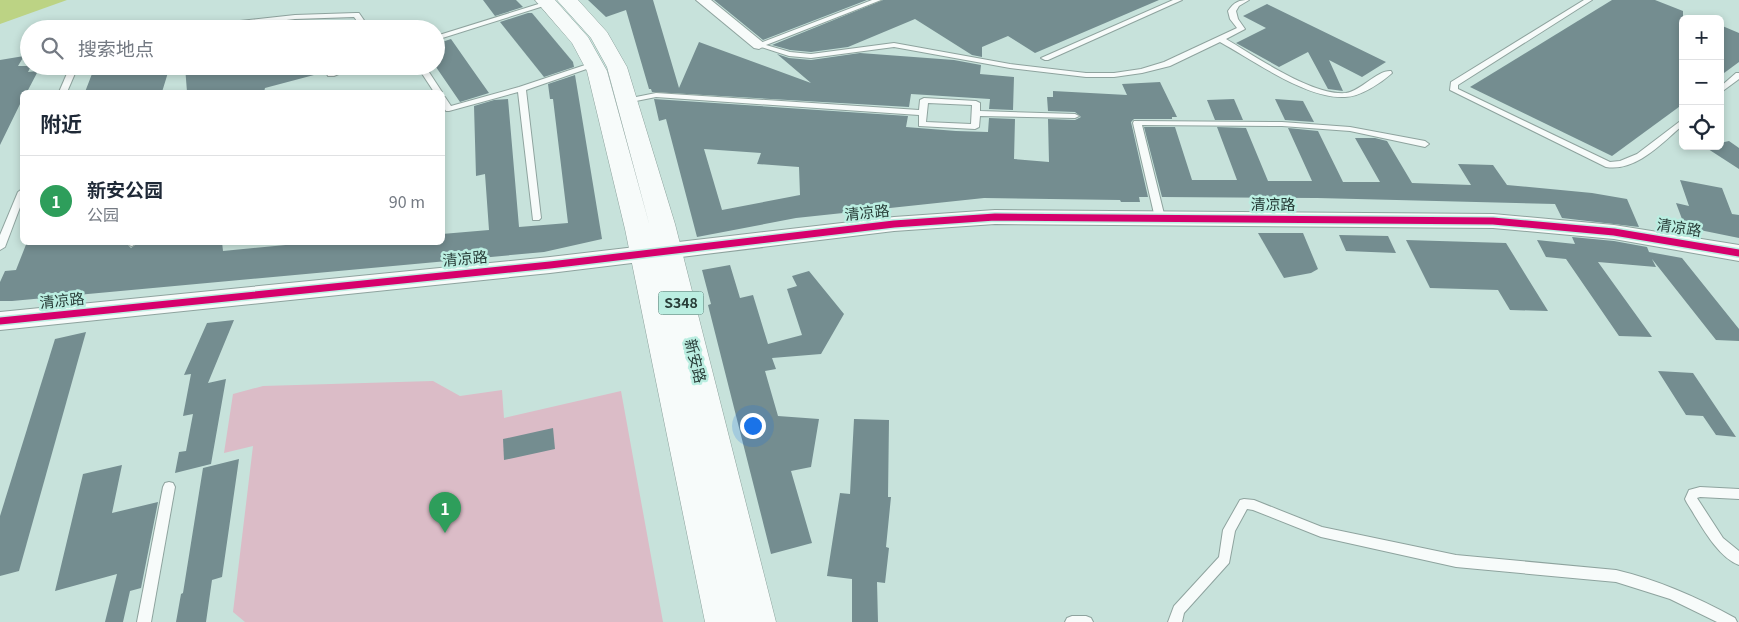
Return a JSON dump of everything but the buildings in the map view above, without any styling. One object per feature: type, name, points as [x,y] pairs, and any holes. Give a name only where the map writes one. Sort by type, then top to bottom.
[{"type":"main road","name":"新安路","points":[[553,1],[573,29],[594,65],[656,253],[758,622]]},
{"type":"main road","name":"新安路","points":[[553,1],[590,24],[609,51],[617,67],[626,100],[656,253],[723,622]]},
{"type":"street","points":[[703,0],[759,45]]},
{"type":"street","name":"清凉路","points":[[0,321],[656,253],[839,230],[944,220],[1044,217],[1511,222],[1614,232],[1739,253]]},
{"type":"lane","points":[[759,45],[878,0]]},
{"type":"lane","points":[[1045,58],[1179,0]]},
{"type":"lane","points":[[759,45],[789,54],[811,56],[878,46],[902,46],[1010,66],[1101,75],[1128,73],[1161,66],[1241,29],[1234,19],[1232,10],[1236,4],[1246,0]]},
{"type":"lane","points":[[1589,0],[1454,84],[1454,90],[1609,165],[1621,165],[1636,160],[1679,124]]},
{"type":"lane","points":[[445,35],[553,1]]},
{"type":"lane","points":[[267,20],[356,14],[360,20]]},
{"type":"lane","points":[[1220,39],[1310,88],[1335,94],[1352,93],[1388,73]]},
{"type":"lane","points":[[445,103],[449,108],[522,89],[594,65]]},
{"type":"lane","points":[[65,90],[70,75]]},
{"type":"lane","points":[[427,75],[437,90]]},
{"type":"lane","points":[[1724,88],[1739,75]]},
{"type":"lane","points":[[522,89],[536,218]]},
{"type":"lane","points":[[626,100],[656,96],[922,113]]},
{"type":"lane","points":[[924,100],[976,103],[976,113],[975,127],[922,124],[924,100]]},
{"type":"lane","points":[[976,113],[1019,116],[1029,113],[1075,116]]},
{"type":"lane","points":[[1160,218],[1137,123],[1282,124],[1350,129],[1425,144]]},
{"type":"lane","points":[[0,247],[20,197]]},
{"type":"lane","points":[[144,622],[169,487]]},
{"type":"lane","points":[[1739,494],[1700,492],[1693,494],[1691,499],[1719,542],[1739,560]]},
{"type":"lane","points":[[1175,622],[1179,610],[1226,559],[1229,530],[1244,504],[1254,505],[1322,532],[1456,561],[1616,576],[1629,579],[1677,594],[1730,622]]},
{"type":"lane","points":[[1072,622],[1086,622]]},
{"type":"shaded area","points":[[0,0],[67,0],[0,24]]},
{"type":"shaded area","points":[[433,381],[460,396],[502,390],[504,418],[621,391],[663,622],[245,622],[233,612],[253,446],[224,453],[233,394],[263,386]]},
{"type":"cycle path","points":[[0,321],[550,265],[894,224],[995,217],[1493,221],[1614,232],[1739,253]]},
{"type":"place","name":"新安公园","points":[[445,533]]}]
